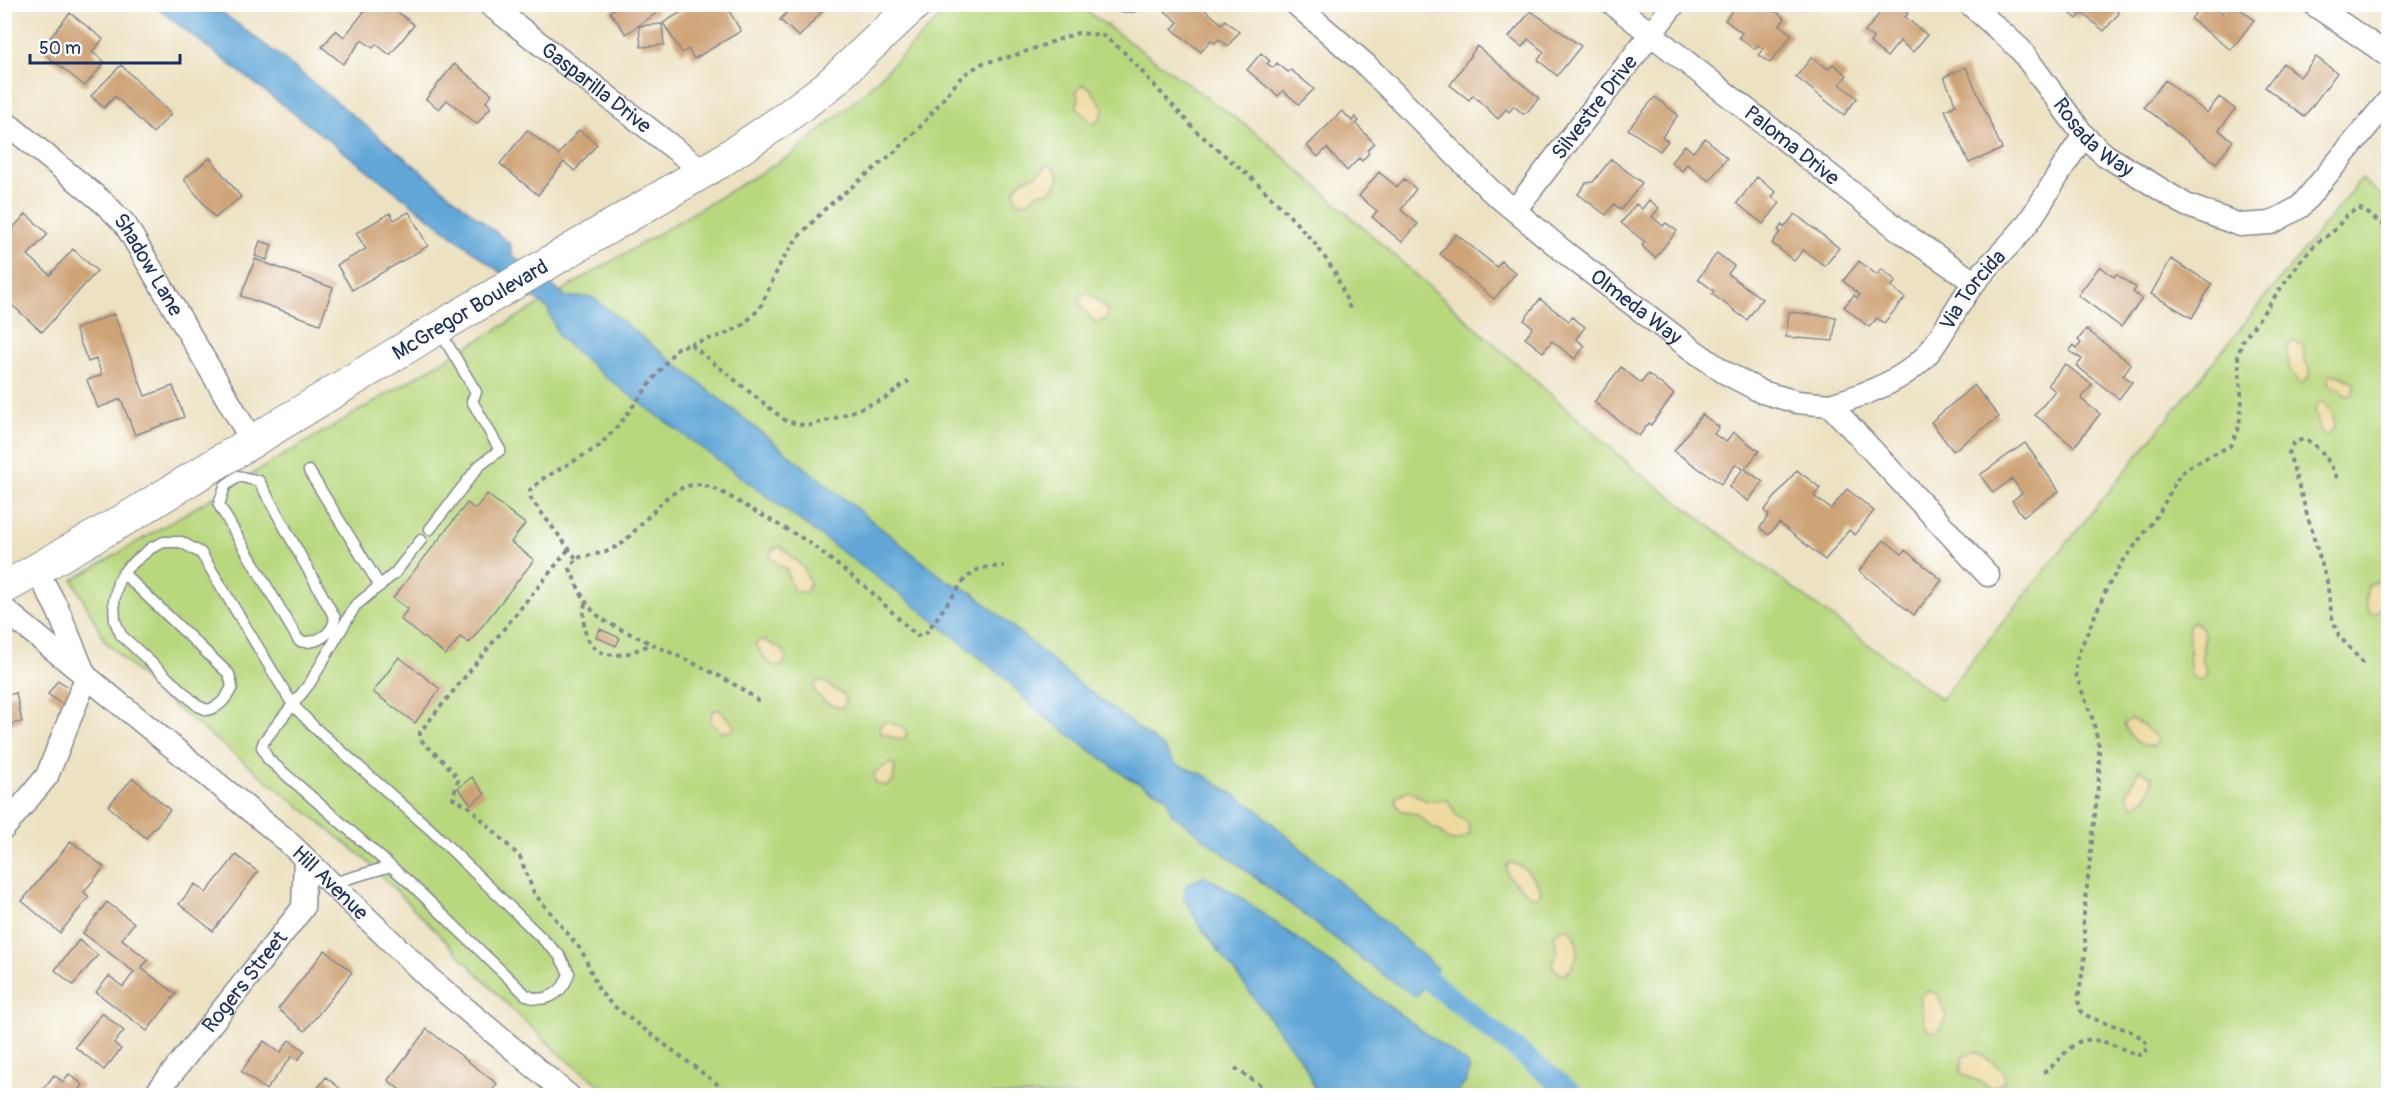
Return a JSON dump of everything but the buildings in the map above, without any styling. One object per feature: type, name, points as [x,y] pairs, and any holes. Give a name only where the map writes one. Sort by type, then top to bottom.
[{"type":"main road","name":"McGregor Boulevard","points":[[4,588],[129,517],[227,470],[252,441],[486,299],[561,257],[781,121],[829,85],[915,4]]},
{"type":"street","name":"Gasparilla Drive","points":[[489,4],[703,171]]},
{"type":"street","name":"Olmeda Way","points":[[1296,4],[1366,65],[1460,163],[1567,254],[1724,372],[1762,392],[1797,402],[1830,405]]},
{"type":"street","name":"Paloma Drive","points":[[1613,4],[1903,233],[1974,282]]},
{"type":"street","name":"Silvestre Drive","points":[[1515,210],[1674,4]]},
{"type":"street","name":"Rosada Way","points":[[1970,4],[2020,49],[2084,136],[2126,169],[2186,205],[2213,217],[2248,224],[2271,223],[2300,207],[2388,101]]},
{"type":"street","points":[[2313,4],[2388,55]]},
{"type":"street","name":"Shadow Lane","points":[[4,121],[104,203],[125,224],[252,441]]},
{"type":"street","name":"Via Torcida","points":[[1830,405],[1861,396],[1915,366],[1934,345],[1974,282],[2028,223],[2063,165],[2084,136]]},
{"type":"street","points":[[1830,405],[1988,575]]},
{"type":"street","name":"Hill Avenue","points":[[36,569],[57,608],[86,678]]},
{"type":"street","name":"Hill Avenue","points":[[4,609],[285,839],[333,883],[430,980],[569,1095]]},
{"type":"street","points":[[4,828],[47,776],[86,678]]},
{"type":"street","name":"Rogers Street","points":[[160,1094],[303,908],[305,859]]},
{"type":"lane","points":[[430,529],[479,466],[500,450],[472,401],[477,392],[438,328]]},
{"type":"lane","points":[[227,470],[259,482],[335,618],[333,627],[321,637],[311,641],[299,641],[219,505],[227,470]]},
{"type":"lane","points":[[309,471],[380,586]]},
{"type":"lane","points":[[123,573],[229,674],[232,687],[216,708],[207,710],[198,706],[121,635],[115,621],[114,601],[118,582],[123,573],[151,548],[164,542],[181,542],[201,553],[294,705],[315,728],[431,830],[559,955],[569,973],[562,989],[554,996],[534,1000],[526,995],[391,866],[264,754],[262,747],[264,741],[294,705],[310,683],[355,606],[395,573],[422,540]]},
{"type":"lane","points":[[321,637],[329,649]]},
{"type":"lane","points":[[333,883],[391,866]]},
{"type":"path","points":[[576,558],[531,499],[530,490],[544,478],[598,447],[618,426],[677,348],[723,335],[743,325],[760,308],[781,262],[798,237],[827,207],[912,135],[963,75],[982,63],[1013,56],[1077,33],[1102,35],[1122,50],[1197,132],[1264,190],[1316,245],[1335,272],[1351,311]]},
{"type":"path","points":[[2043,1072],[2056,1065],[2077,1042],[2091,1038],[2138,1055],[2145,1053],[2147,1044],[2142,1036],[2091,1020],[2081,1012],[2078,1000],[2086,949],[2083,923],[2099,777],[2099,746],[2093,720],[2075,673],[2078,654],[2107,588],[2121,564],[2159,513],[2180,474],[2230,446],[2238,431],[2242,405],[2238,356],[2242,342],[2280,286],[2318,242],[2332,233],[2346,215],[2358,208],[2367,211],[2377,222],[2388,228]]},
{"type":"path","points":[[690,344],[786,421],[807,426],[833,419],[884,399],[909,381]]},
{"type":"path","points":[[2337,478],[2330,462],[2317,446],[2305,439],[2294,442],[2289,453],[2327,582],[2332,617],[2339,636],[2364,664]]},
{"type":"path","points":[[576,558],[606,552],[623,543],[666,498],[685,486],[701,484],[720,491],[807,541],[867,588],[917,636],[926,633],[965,579],[980,568],[1004,566]]},
{"type":"path","points":[[568,550],[420,732],[420,739],[452,770],[458,780],[453,798],[469,807],[520,858],[534,893],[582,951],[599,990],[611,1004],[734,1095]]},
{"type":"path","points":[[576,558],[570,569],[585,602],[596,615],[699,665],[740,687],[759,701]]},
{"type":"path","points":[[585,602],[582,622],[585,638],[596,649],[612,655],[654,645]]},
{"type":"path","points":[[1235,1068],[1276,1095]]},
{"type":"green space","points":[[952,5],[1078,5],[1259,135],[1638,472],[1941,699],[2361,179],[2388,201],[2388,1095],[613,1095],[563,1057],[512,1009],[364,858],[159,694],[105,641],[73,580],[791,155],[864,93]]},
{"type":"sand","points":[[1083,84],[1091,89],[1104,109],[1099,120],[1093,124],[1076,107],[1079,100],[1076,92]]},
{"type":"sand","points":[[1049,165],[1056,169],[1059,179],[1051,191],[1038,193],[1025,204],[1017,201],[1014,192],[1017,184],[1038,174]]},
{"type":"sand","points":[[1085,292],[1094,297],[1108,311],[1106,319],[1095,322],[1081,306],[1079,299]]},
{"type":"sand","points":[[2293,341],[2303,345],[2304,359],[2310,369],[2309,377],[2301,384],[2290,371],[2286,349]]},
{"type":"sand","points":[[2329,374],[2341,376],[2354,383],[2353,394],[2347,396],[2340,389],[2328,385]]},
{"type":"sand","points":[[2322,402],[2331,411],[2334,421],[2333,430],[2326,435],[2321,433],[2315,410]]},
{"type":"sand","points":[[780,546],[803,567],[810,583],[806,593],[793,591],[787,571],[771,558],[771,551]]},
{"type":"sand","points":[[2388,573],[2388,602],[2376,613],[2370,613],[2365,604],[2368,585],[2382,579]]},
{"type":"sand","points":[[2193,621],[2204,633],[2202,654],[2207,674],[2200,681],[2191,675],[2190,669],[2189,626]]},
{"type":"sand","points":[[762,639],[783,650],[786,658],[783,666],[773,666],[766,660],[755,644]]},
{"type":"sand","points":[[821,680],[845,696],[846,700],[842,708],[826,703],[814,691],[814,685]]},
{"type":"sand","points":[[713,710],[720,710],[735,726],[732,731],[722,732],[710,721]]},
{"type":"sand","points":[[2130,719],[2142,724],[2156,737],[2158,740],[2154,746],[2139,743],[2132,737],[2124,724]]},
{"type":"sand","points":[[885,721],[905,728],[907,733],[905,738],[900,740],[881,733],[879,727]]},
{"type":"sand","points":[[890,763],[895,765],[893,782],[885,786],[875,783],[874,773]]},
{"type":"sand","points":[[2139,769],[2152,777],[2152,782],[2144,799],[2132,806],[2127,793]]},
{"type":"sand","points":[[1408,790],[1427,801],[1448,800],[1456,815],[1468,823],[1470,834],[1461,839],[1449,840],[1442,835],[1440,830],[1433,828],[1417,815],[1400,810],[1396,797]]},
{"type":"sand","points":[[1509,863],[1523,868],[1532,877],[1541,891],[1538,897],[1531,896],[1508,876],[1506,867]]},
{"type":"sand","points":[[1562,928],[1571,930],[1577,942],[1577,954],[1573,966],[1564,975],[1554,970],[1552,963],[1557,951],[1554,935]]},
{"type":"sand","points":[[1928,991],[1938,994],[1946,1018],[1939,1030],[1933,1032],[1926,1027],[1920,997]]},
{"type":"sand","points":[[1975,1051],[2004,1072],[2004,1081],[1991,1089],[1960,1071],[1963,1057]]},
{"type":"water","points":[[153,5],[212,5],[284,59],[510,244],[512,255],[567,297],[592,297],[947,581],[973,593],[1071,677],[1163,747],[1175,764],[1202,774],[1255,808],[1437,968],[1416,997],[1379,972],[1171,813],[1167,797],[1127,777],[1038,712],[1004,677],[909,601],[604,376],[559,337],[548,309]]},
{"type":"water","points":[[1205,876],[1239,896],[1469,1065],[1467,1078],[1463,1085],[1454,1095],[1318,1095],[1304,1064],[1200,926],[1184,898],[1186,884]]},
{"type":"waterway","points":[[1406,962],[1575,1096]]}]
